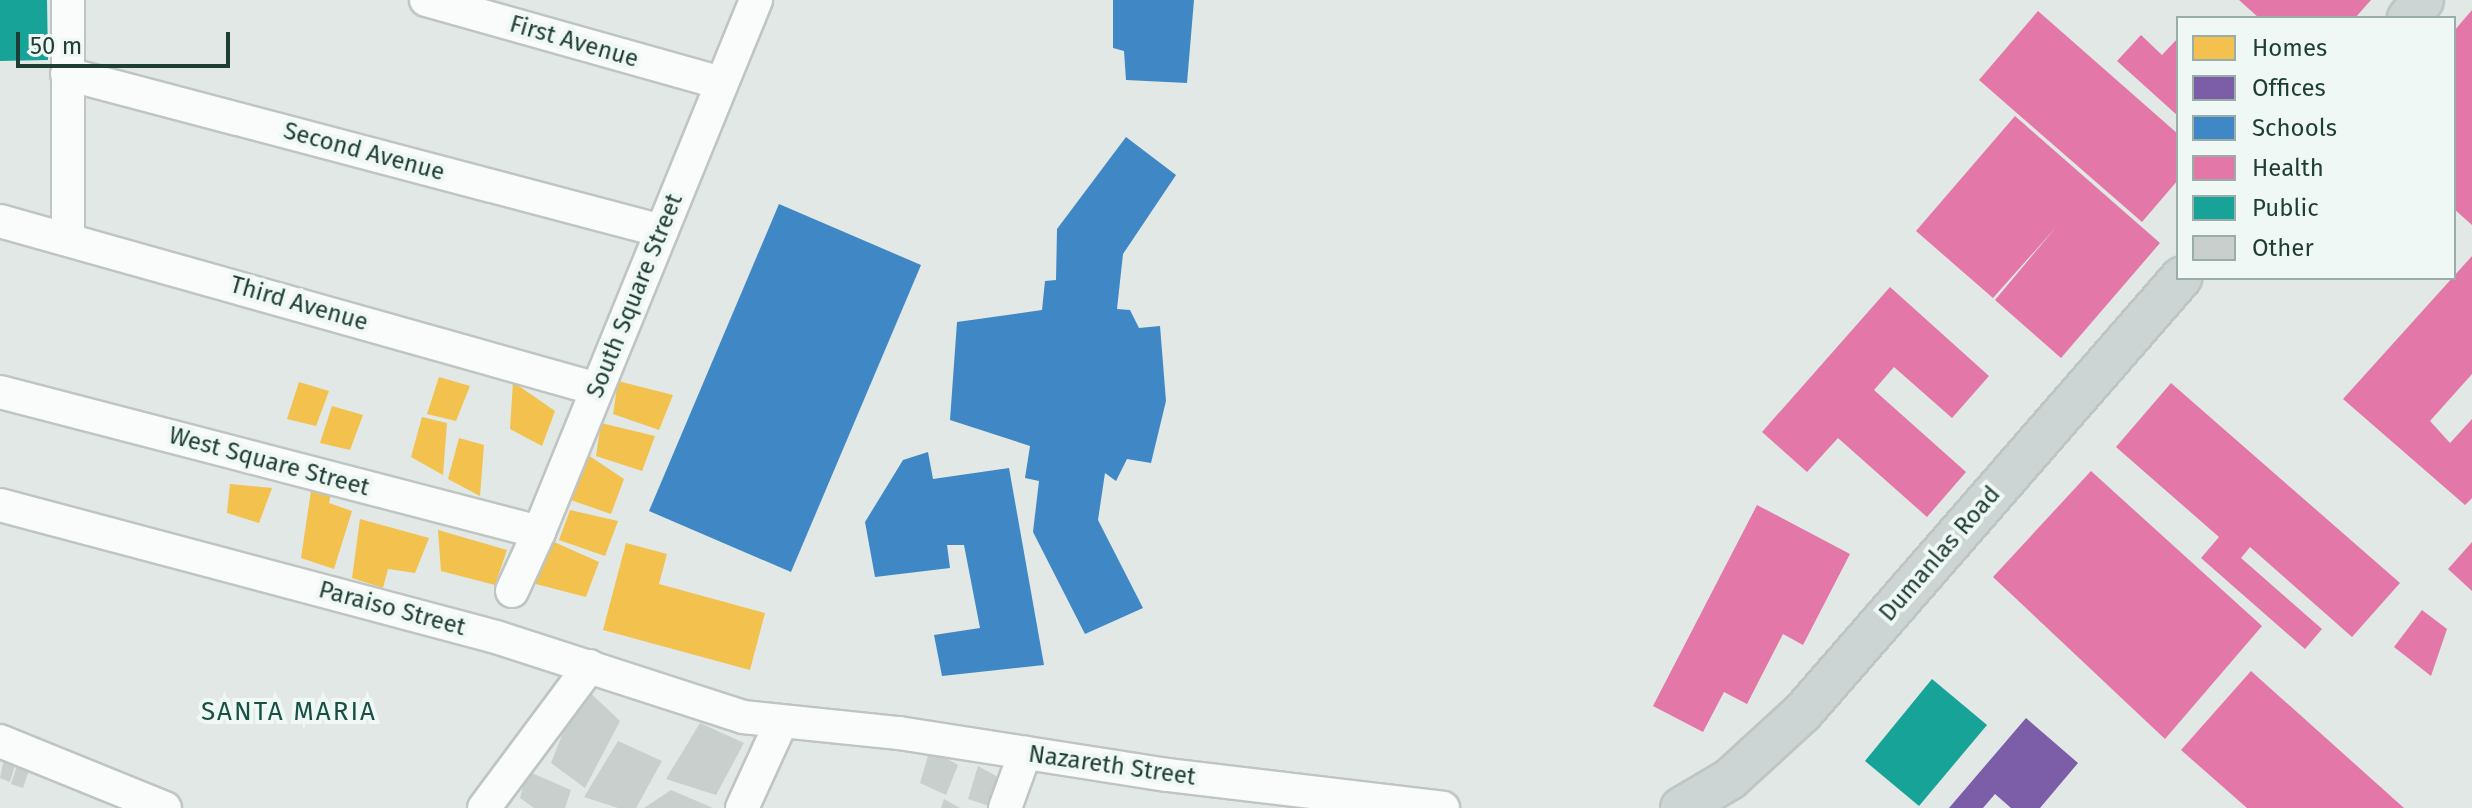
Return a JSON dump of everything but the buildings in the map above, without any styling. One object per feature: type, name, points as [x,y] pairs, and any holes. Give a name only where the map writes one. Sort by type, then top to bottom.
[{"type":"main road","points":[[2410,16],[2423,0]]},
{"type":"main road","name":"Dumanlas Road","points":[[1681,808],[1730,779],[1803,712],[2179,280]]},
{"type":"street","points":[[68,0],[68,239]]},
{"type":"street","name":"First Avenue","points":[[426,0],[722,83]]},
{"type":"street","name":"South Square Street","points":[[512,591],[539,532],[756,0]]},
{"type":"street","name":"Second Avenue","points":[[67,74],[662,231]]},
{"type":"street","name":"Third Avenue","points":[[0,221],[597,389]]},
{"type":"street","name":"West Square Street","points":[[0,392],[539,532]]},
{"type":"street","name":"Paraiso Street","points":[[0,505],[496,637],[710,707],[781,723]]},
{"type":"street","points":[[484,808],[590,666]]},
{"type":"street","points":[[742,808],[781,723]]},
{"type":"street","name":"Nazareth Street","points":[[781,723],[899,733],[1168,775],[1443,808]]},
{"type":"street","points":[[0,741],[165,808]]},
{"type":"street","points":[[1005,808],[1025,753]]},
{"type":"district","name":"SANTA MARIA","points":[[289,712]]}]
